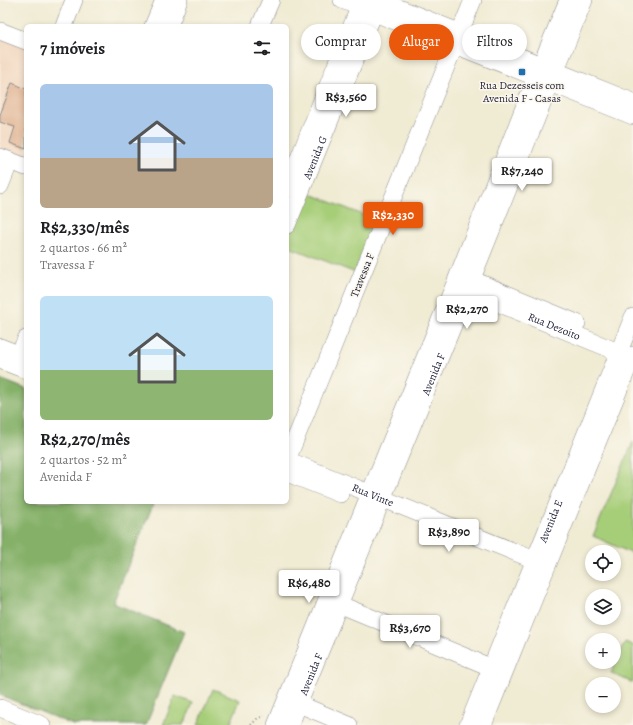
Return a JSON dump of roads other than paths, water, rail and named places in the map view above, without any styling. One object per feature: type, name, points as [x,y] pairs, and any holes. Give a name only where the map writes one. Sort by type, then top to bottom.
[{"type":"street","points":[[65,24],[74,0]]},
{"type":"street","points":[[154,24],[164,0]]},
{"type":"street","points":[[170,24],[180,0]]},
{"type":"street","points":[[261,24],[270,0]]},
{"type":"street","points":[[342,0],[372,3],[457,39],[546,74],[633,102]]},
{"type":"street","name":"Travessa F","points":[[289,455],[473,0]]},
{"type":"street","name":"Avenida F","points":[[276,725],[290,710],[463,282],[546,74],[568,0]]},
{"type":"street","name":"Avenida F","points":[[546,74],[584,0]]},
{"type":"street","name":"Avenida G","points":[[289,184],[372,3]]},
{"type":"street","name":"Avenida G","points":[[289,221],[372,3]]},
{"type":"street","points":[[0,31],[24,40]]},
{"type":"street","points":[[546,74],[633,116]]},
{"type":"street","points":[[0,186],[5,159],[24,166]]},
{"type":"street","name":"Avenida F","points":[[374,501],[439,359],[463,282]]},
{"type":"street","name":"Rua Dezoito","points":[[463,282],[629,352]]},
{"type":"street","name":"Avenida E","points":[[483,725],[498,670],[629,352],[633,317]]},
{"type":"street","points":[[0,347],[23,356]]},
{"type":"street","name":"Avenida E","points":[[539,568],[595,409],[629,352]]},
{"type":"street","points":[[0,360],[24,369]]},
{"type":"street","name":"Rua Vinte","points":[[289,461],[374,501],[539,568]]},
{"type":"street","name":"Rua Vinte","points":[[289,474],[374,501]]},
{"type":"street","points":[[333,601],[498,670]]},
{"type":"street","name":"Avenida E","points":[[468,725],[498,670]]},
{"type":"street","points":[[0,708],[42,725]]},
{"type":"street","points":[[290,710],[323,725]]},
{"type":"street","points":[[290,710],[349,725]]},
{"type":"place","name":"Rua Dezesseis com Avenida F - Casas","points":[[522,72]]}]
